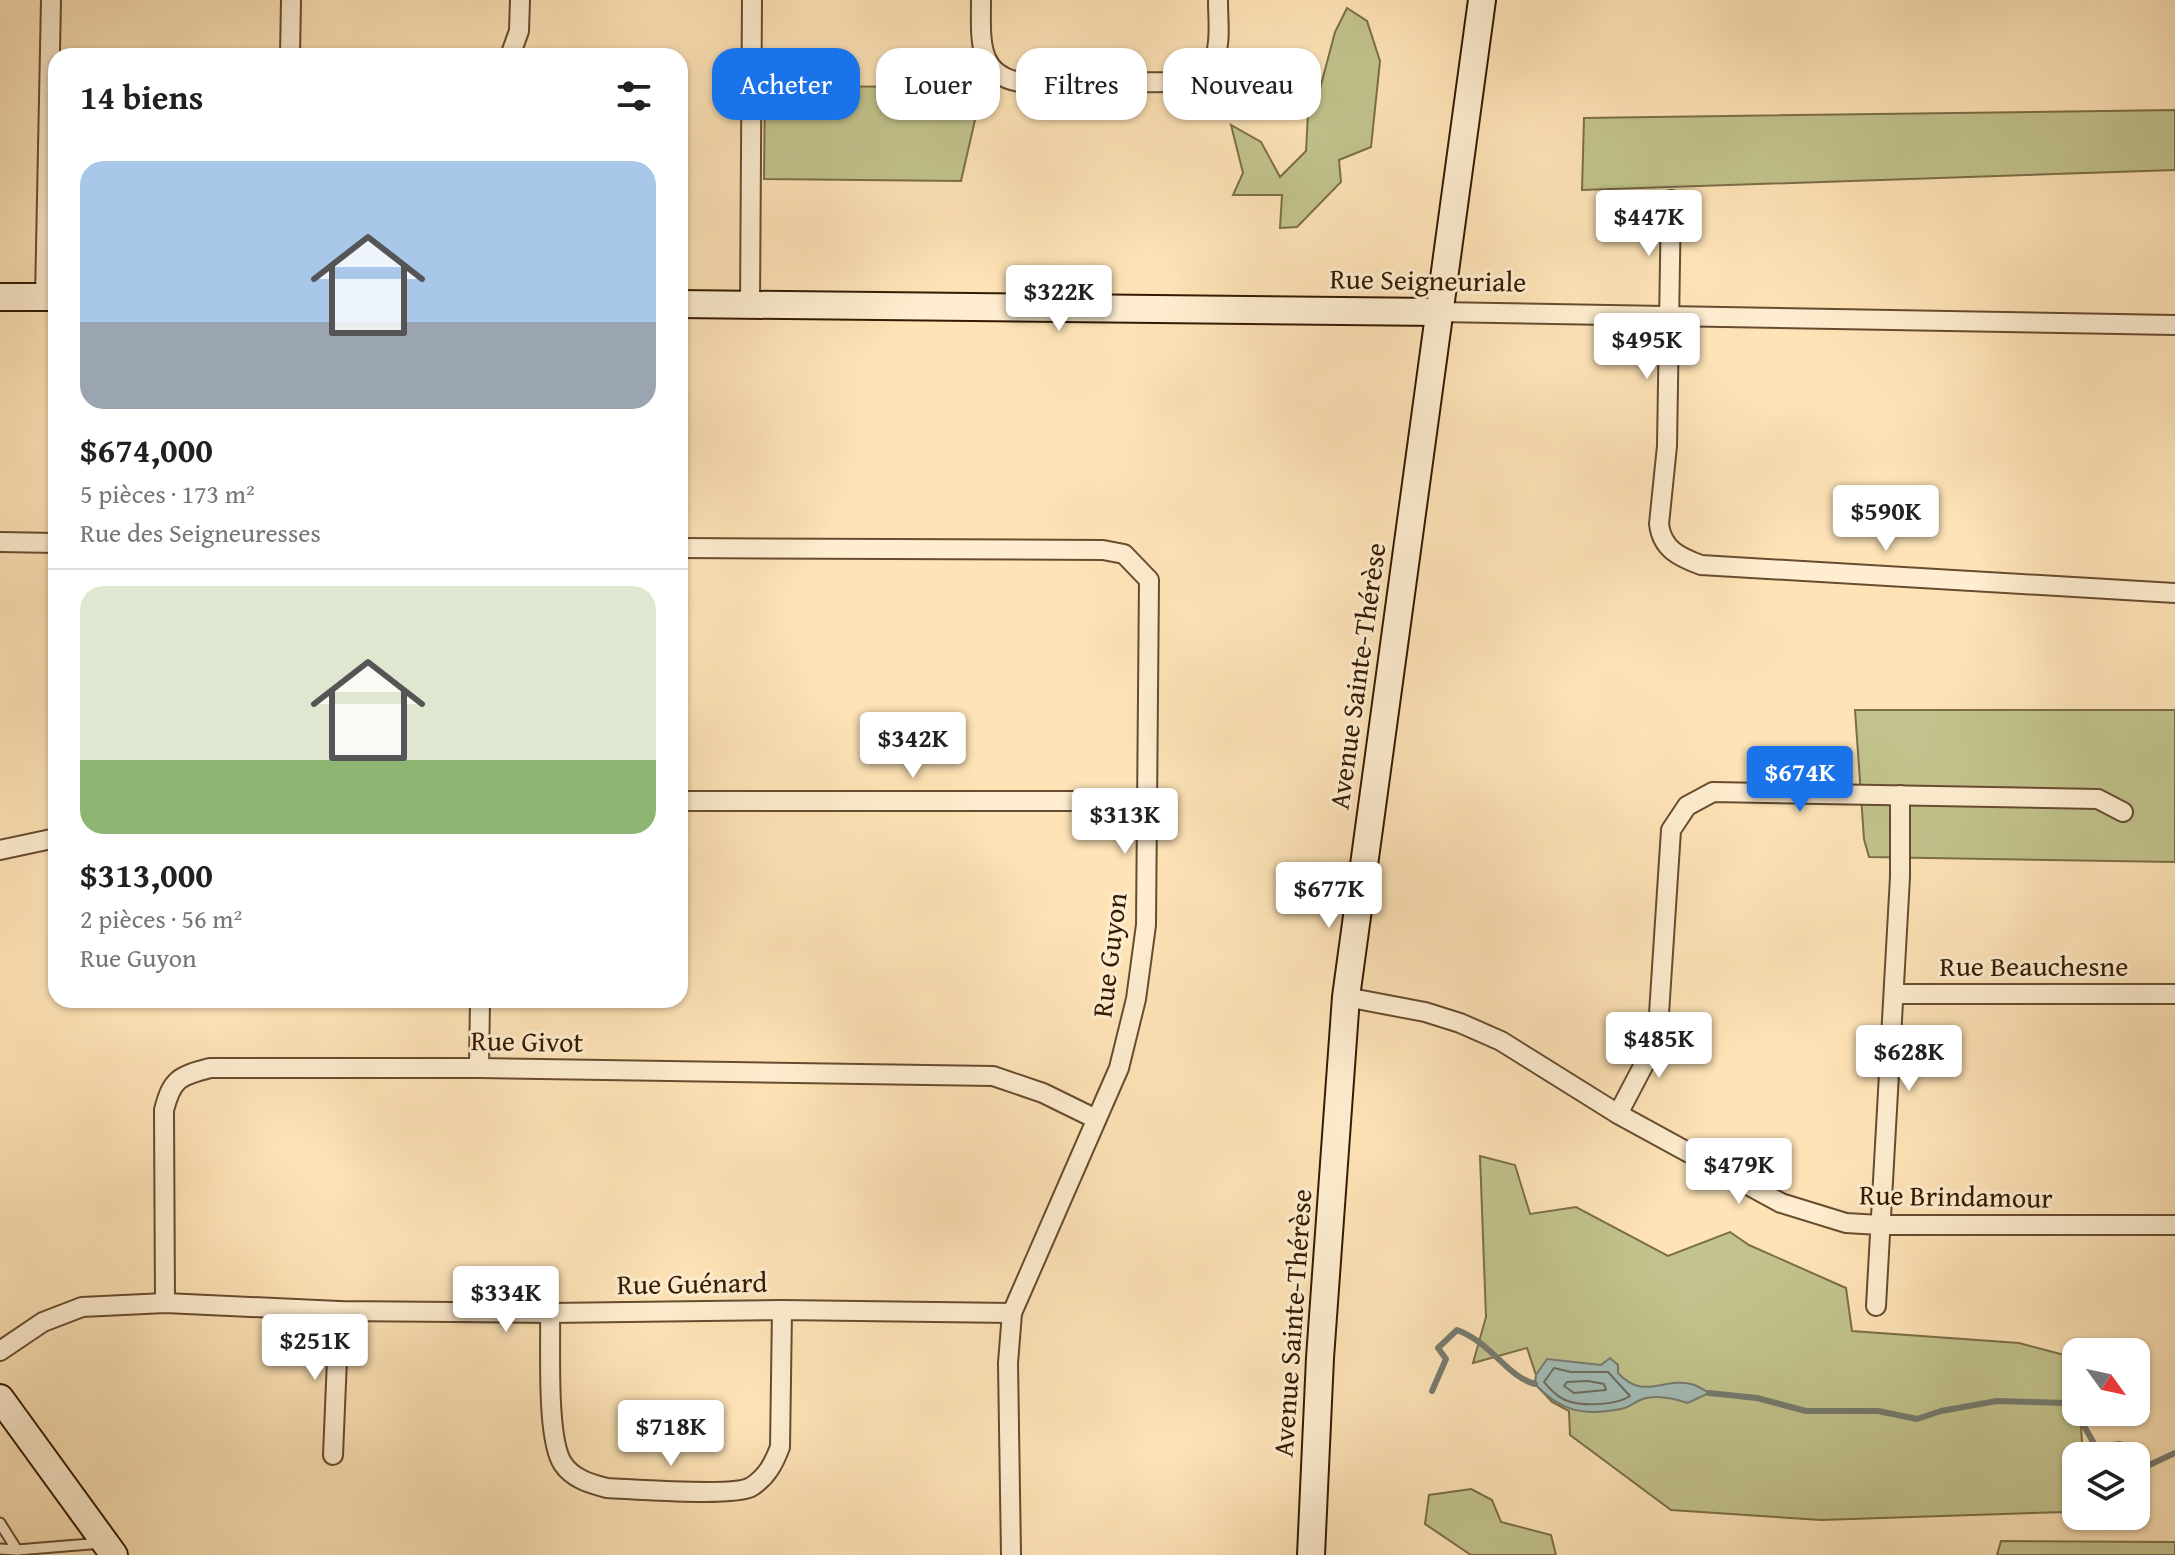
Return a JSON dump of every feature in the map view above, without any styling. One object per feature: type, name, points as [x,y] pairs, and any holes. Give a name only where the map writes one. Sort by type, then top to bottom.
[{"type":"street","points":[[51,0],[51,48]]},
{"type":"street","points":[[290,48],[291,0]]},
{"type":"street","points":[[513,48],[519,31],[520,0]]},
{"type":"street","points":[[750,305],[752,0]]},
{"type":"street","points":[[981,0],[981,43],[987,64],[1009,82],[1026,83],[1189,82],[1204,75],[1213,64],[1218,47],[1218,0]]},
{"type":"street","name":"Avenue Sainte-Thérèse","points":[[1311,1555],[1320,1358],[1346,997],[1482,0]]},
{"type":"street","points":[[1671,200],[1667,446],[1659,524],[1660,536],[1681,558],[1701,565],[2175,593]]},
{"type":"street","points":[[0,297],[48,297]]},
{"type":"street","name":"Rue Seigneuriale","points":[[688,304],[1438,312],[2175,325]]},
{"type":"street","points":[[0,542],[48,543]]},
{"type":"street","name":"Rue Guyon","points":[[688,548],[1103,550],[1124,554],[1149,580],[1146,925],[1136,999],[1119,1068],[1012,1313],[1008,1363],[1011,1555]]},
{"type":"street","points":[[1618,1114],[1651,1051],[1658,1029],[1671,830],[1687,806],[1713,792],[2098,799],[2123,812]]},
{"type":"street","points":[[1876,1306],[1894,994],[1900,795]]},
{"type":"street","points":[[688,801],[1146,801]]},
{"type":"street","points":[[0,850],[48,840]]},
{"type":"street","name":"Rue Beauchesne","points":[[1894,994],[2175,994]]},
{"type":"street","name":"Rue Brindamour","points":[[1346,997],[1425,1012],[1501,1041],[1618,1114],[1781,1203],[1846,1223],[2175,1225]]},
{"type":"street","points":[[479,1068],[480,1008]]},
{"type":"street","name":"Rue Givot","points":[[165,1303],[164,1110],[170,1088],[183,1075],[210,1068],[479,1068],[993,1076],[1043,1093],[1096,1119]]},
{"type":"street","name":"Rue Guénard","points":[[0,1351],[43,1322],[82,1307],[165,1303],[339,1311],[1012,1313]]},
{"type":"street","points":[[550,1313],[554,1443],[563,1465],[590,1484],[607,1488],[728,1491],[749,1488],[761,1478],[772,1468],[780,1447],[782,1310]]},
{"type":"street","points":[[333,1455],[339,1311]]},
{"type":"street","points":[[0,1398],[110,1549]]},
{"type":"lane","points":[[0,1523],[17,1550]]},
{"type":"lane","points":[[0,1549],[110,1549]]},
{"type":"green space","points":[[1347,8],[1367,21],[1380,61],[1371,147],[1339,160],[1341,182],[1297,227],[1280,228],[1282,195],[1233,195],[1243,173],[1231,125],[1261,142],[1280,177],[1306,151],[1308,120],[1321,120],[1321,85],[1335,32]]},
{"type":"green space","points":[[860,87],[876,87],[876,120],[975,120],[961,181],[764,179],[765,120],[860,120]]},
{"type":"green space","points":[[2175,110],[2175,170],[1582,190],[1584,118]]},
{"type":"green space","points":[[1855,710],[2175,710],[2175,862],[1869,857],[1864,839]]},
{"type":"green space","points":[[1480,1156],[1515,1165],[1530,1214],[1576,1207],[1668,1256],[1730,1232],[1749,1245],[1846,1288],[1852,1331],[2019,1343],[2062,1354],[2062,1426],[2081,1426],[2082,1442],[2062,1442],[2062,1512],[1821,1520],[1671,1510],[1570,1435],[1569,1411],[1552,1402],[1535,1384],[1536,1375],[1527,1348],[1473,1363],[1486,1317]]},
{"type":"green space","points":[[1471,1489],[1492,1500],[1501,1522],[1551,1535],[1556,1555],[1471,1555],[1425,1524],[1429,1495]]},
{"type":"green space","points":[[2001,1541],[2175,1542],[2175,1555],[1997,1555]]},
{"type":"water","points":[[1610,1358],[1618,1365],[1618,1373],[1636,1386],[1681,1383],[1696,1385],[1709,1393],[1688,1403],[1650,1397],[1623,1408],[1584,1412],[1554,1401],[1535,1384],[1536,1375],[1547,1359],[1601,1365]]},
{"type":"waterway","points":[[1432,1391],[1446,1359],[1438,1348],[1457,1330],[1480,1343],[1516,1374],[1535,1384]]},
{"type":"waterway","points":[[1709,1393],[1757,1398],[1806,1411],[1878,1411],[1917,1419],[1941,1411],[1997,1401],[2062,1403]]},
{"type":"waterway","points":[[2084,1426],[2093,1442]]},
{"type":"waterway","points":[[2150,1465],[2175,1453]]}]
